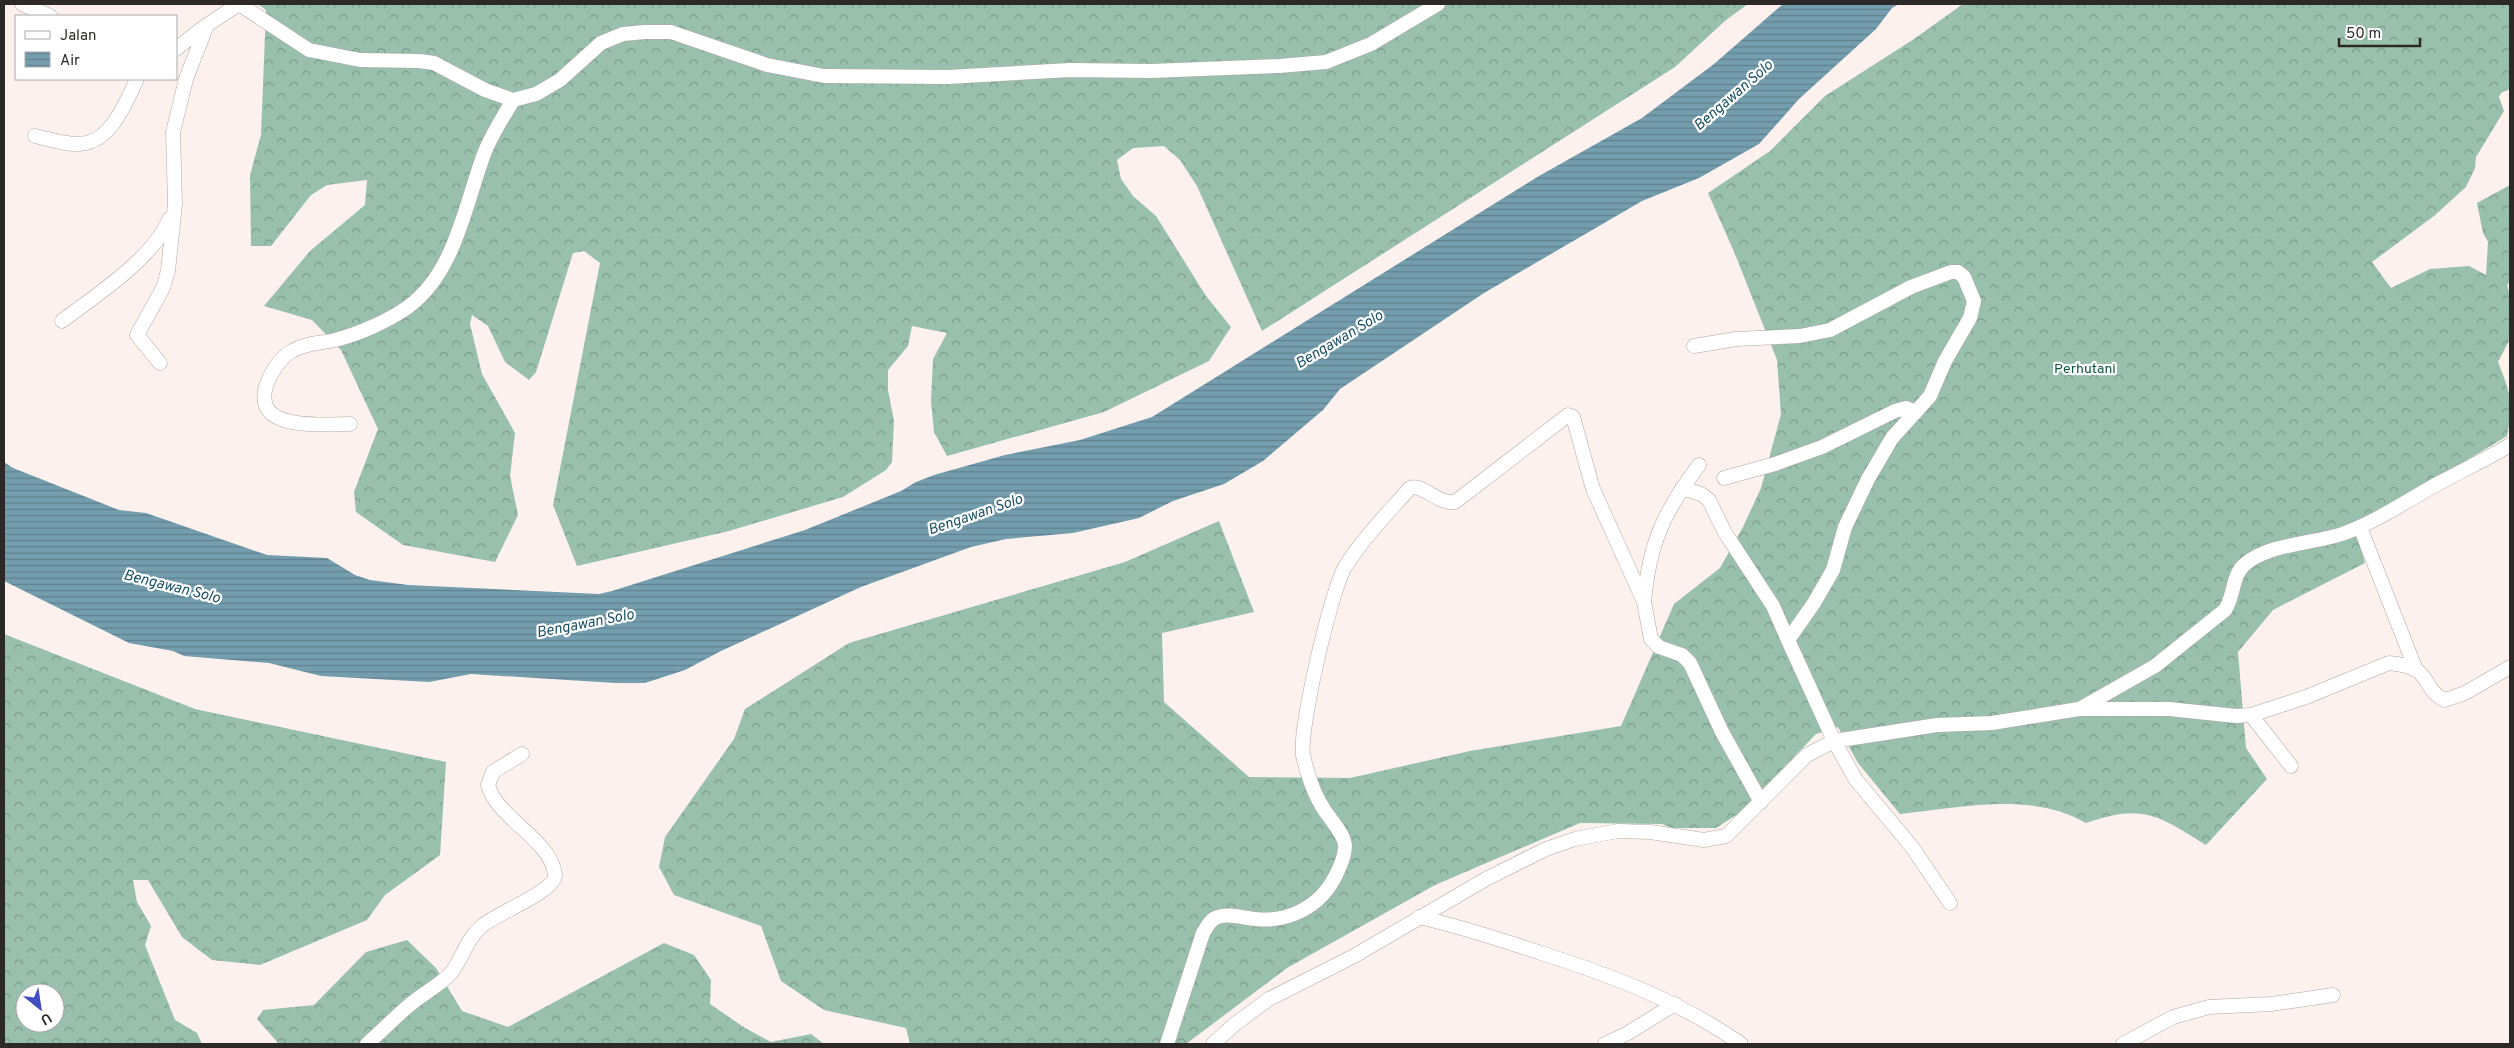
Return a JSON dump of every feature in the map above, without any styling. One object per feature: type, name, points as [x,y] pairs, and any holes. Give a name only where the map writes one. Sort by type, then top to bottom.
[{"type":"street","points":[[22,4],[48,15]]},
{"type":"street","points":[[178,48],[207,25],[239,4],[316,52],[360,60],[434,63],[485,90],[513,100],[529,97],[553,85],[601,43],[623,34],[671,32],[767,65],[824,76],[948,77],[1070,70],[1160,71],[1326,62],[1371,44],[1438,4]]},
{"type":"street","points":[[160,363],[138,340],[137,334],[166,281],[175,204],[175,123],[186,79],[207,25]]},
{"type":"street","points":[[36,136],[73,144],[98,139],[121,113],[137,80]]},
{"type":"street","points":[[350,424],[314,424],[279,419],[266,408],[264,398],[267,385],[279,363],[294,350],[350,335],[405,309],[426,292],[455,240],[485,152],[513,100]]},
{"type":"street","points":[[62,321],[152,248],[165,230],[175,204]]},
{"type":"street","points":[[1694,346],[1736,338],[1817,334],[1830,330],[1923,281],[1958,272],[1964,277],[1974,301],[1973,311],[1945,361],[1930,396],[1892,438],[1868,479],[1845,527],[1832,570],[1814,603],[1788,640]]},
{"type":"street","points":[[1724,478],[1775,464],[1822,447],[1895,411],[1906,408],[1916,412]]},
{"type":"street","points":[[1167,1044],[1203,934],[1210,922],[1223,915],[1263,920],[1290,917],[1316,901],[1336,875],[1344,852],[1344,836],[1325,811],[1307,770],[1302,746],[1304,720],[1342,574],[1378,524],[1410,488],[1415,486],[1442,501],[1455,502],[1568,415],[1572,415],[1593,489],[1644,602],[1652,642],[1659,647],[1682,655],[1690,663],[1740,768],[1761,802]]},
{"type":"street","points":[[2079,708],[2154,666],[2226,610],[2230,603],[2236,578],[2242,567],[2250,560],[2268,552],[2343,534],[2385,516],[2463,469],[2510,445]]},
{"type":"street","points":[[1644,602],[1653,545],[1666,512],[1699,465]]},
{"type":"street","points":[[1682,488],[1701,494],[1709,500],[1724,531],[1773,606],[1834,741],[1863,790],[1912,848],[1950,903]]},
{"type":"street","points":[[2360,527],[2416,670],[2435,696],[2445,700],[2465,693],[2510,667]]},
{"type":"street","points":[[1213,1044],[1235,1024],[1269,999],[1354,956],[1493,875],[1553,847],[1575,839],[1618,831],[1650,832],[1704,840],[1720,838],[1732,832],[1807,755],[1834,741],[1938,724],[1992,723],[2079,708],[2169,709],[2236,716],[2251,715],[2306,697],[2389,662],[2402,664],[2416,670]]},
{"type":"street","points":[[2251,715],[2290,766]]},
{"type":"street","points":[[367,1044],[411,1004],[450,974],[470,937],[482,926],[498,914],[538,895],[553,882],[555,878],[553,868],[546,855],[500,805],[488,785],[494,772],[522,754]]},
{"type":"street","points":[[1419,917],[1474,931],[1585,967],[1675,1004],[1699,1016],[1741,1044]]},
{"type":"street","points":[[2123,1044],[2173,1017],[2210,1007],[2271,1004],[2333,995]]},
{"type":"street","points":[[1605,1044],[1628,1033],[1675,1004]]},
{"type":"green space","points":[[258,4],[1748,4],[1726,20],[1675,67],[1262,331],[1197,186],[1180,160],[1164,146],[1133,148],[1117,160],[1121,179],[1133,196],[1156,216],[1206,296],[1231,327],[1209,361],[1104,412],[947,456],[934,432],[931,401],[933,359],[947,333],[912,326],[908,346],[888,370],[888,390],[894,421],[892,462],[886,470],[843,497],[729,531],[577,566],[553,505],[600,263],[584,251],[573,253],[536,372],[529,380],[505,362],[488,326],[472,315],[470,324],[482,374],[515,433],[510,476],[518,515],[495,562],[403,545],[356,512],[354,492],[378,429],[341,350],[312,320],[264,306],[310,251],[365,205],[367,180],[327,185],[311,195],[271,246],[251,246],[250,175],[261,135],[266,10]]},
{"type":"green space","name":"Perhutani","points":[[1963,4],[2510,4],[2510,89],[2501,93],[2499,97],[2504,111],[2476,157],[2475,168],[2466,187],[2434,216],[2372,262],[2391,288],[2430,269],[2469,266],[2486,275],[2488,242],[2483,233],[2477,203],[2510,185],[2510,281],[2507,285],[2510,295],[2510,339],[2498,362],[2510,398],[2507,436],[2394,504],[2353,522],[2365,563],[2273,610],[2238,652],[2246,748],[2267,779],[2206,845],[2162,820],[2136,813],[2106,817],[2086,823],[2065,813],[2043,807],[2019,805],[1995,804],[1900,814],[1858,763],[1838,727],[1816,734],[1741,812],[1716,828],[1672,828],[1662,824],[1580,823],[1435,885],[1287,968],[1186,1044],[910,1044],[906,1028],[824,1010],[781,981],[761,926],[674,895],[659,867],[665,837],[734,739],[745,709],[849,643],[1125,562],[1219,521],[1254,612],[1162,633],[1164,702],[1249,777],[1350,778],[1470,751],[1621,726],[1674,604],[1720,568],[1743,527],[1761,488],[1781,414],[1777,360],[1735,254],[1708,193],[1770,151],[1825,96],[1914,39]]},
{"type":"green space","points":[[4,634],[195,709],[446,762],[440,855],[385,895],[367,920],[260,965],[212,960],[182,937],[148,880],[133,880],[137,902],[151,926],[145,945],[175,1020],[197,1033],[202,1044],[4,1044]]},
{"type":"green space","points":[[407,940],[436,968],[462,1011],[508,1027],[664,943],[694,955],[711,980],[710,1004],[745,1028],[771,1042],[811,1034],[824,1044],[279,1044],[257,1019],[263,1010],[314,1005],[366,952]]},
{"type":"water","name":"Bengawan Solo","points":[[1783,4],[1899,4],[1892,8],[1876,29],[1799,99],[1759,144],[1699,178],[1642,201],[1484,293],[1340,389],[1323,410],[1263,461],[1224,484],[1173,501],[1139,518],[1073,533],[1006,539],[971,547],[861,587],[721,651],[685,670],[645,683],[615,683],[471,674],[429,682],[321,676],[269,663],[184,656],[173,651],[129,643],[4,581],[4,462],[13,468],[119,510],[146,513],[267,555],[327,558],[355,575],[370,580],[408,585],[599,594],[805,530],[901,491],[916,482],[934,475],[1005,455],[1080,440],[1152,417],[1539,176],[1642,118],[1714,64]]}]
